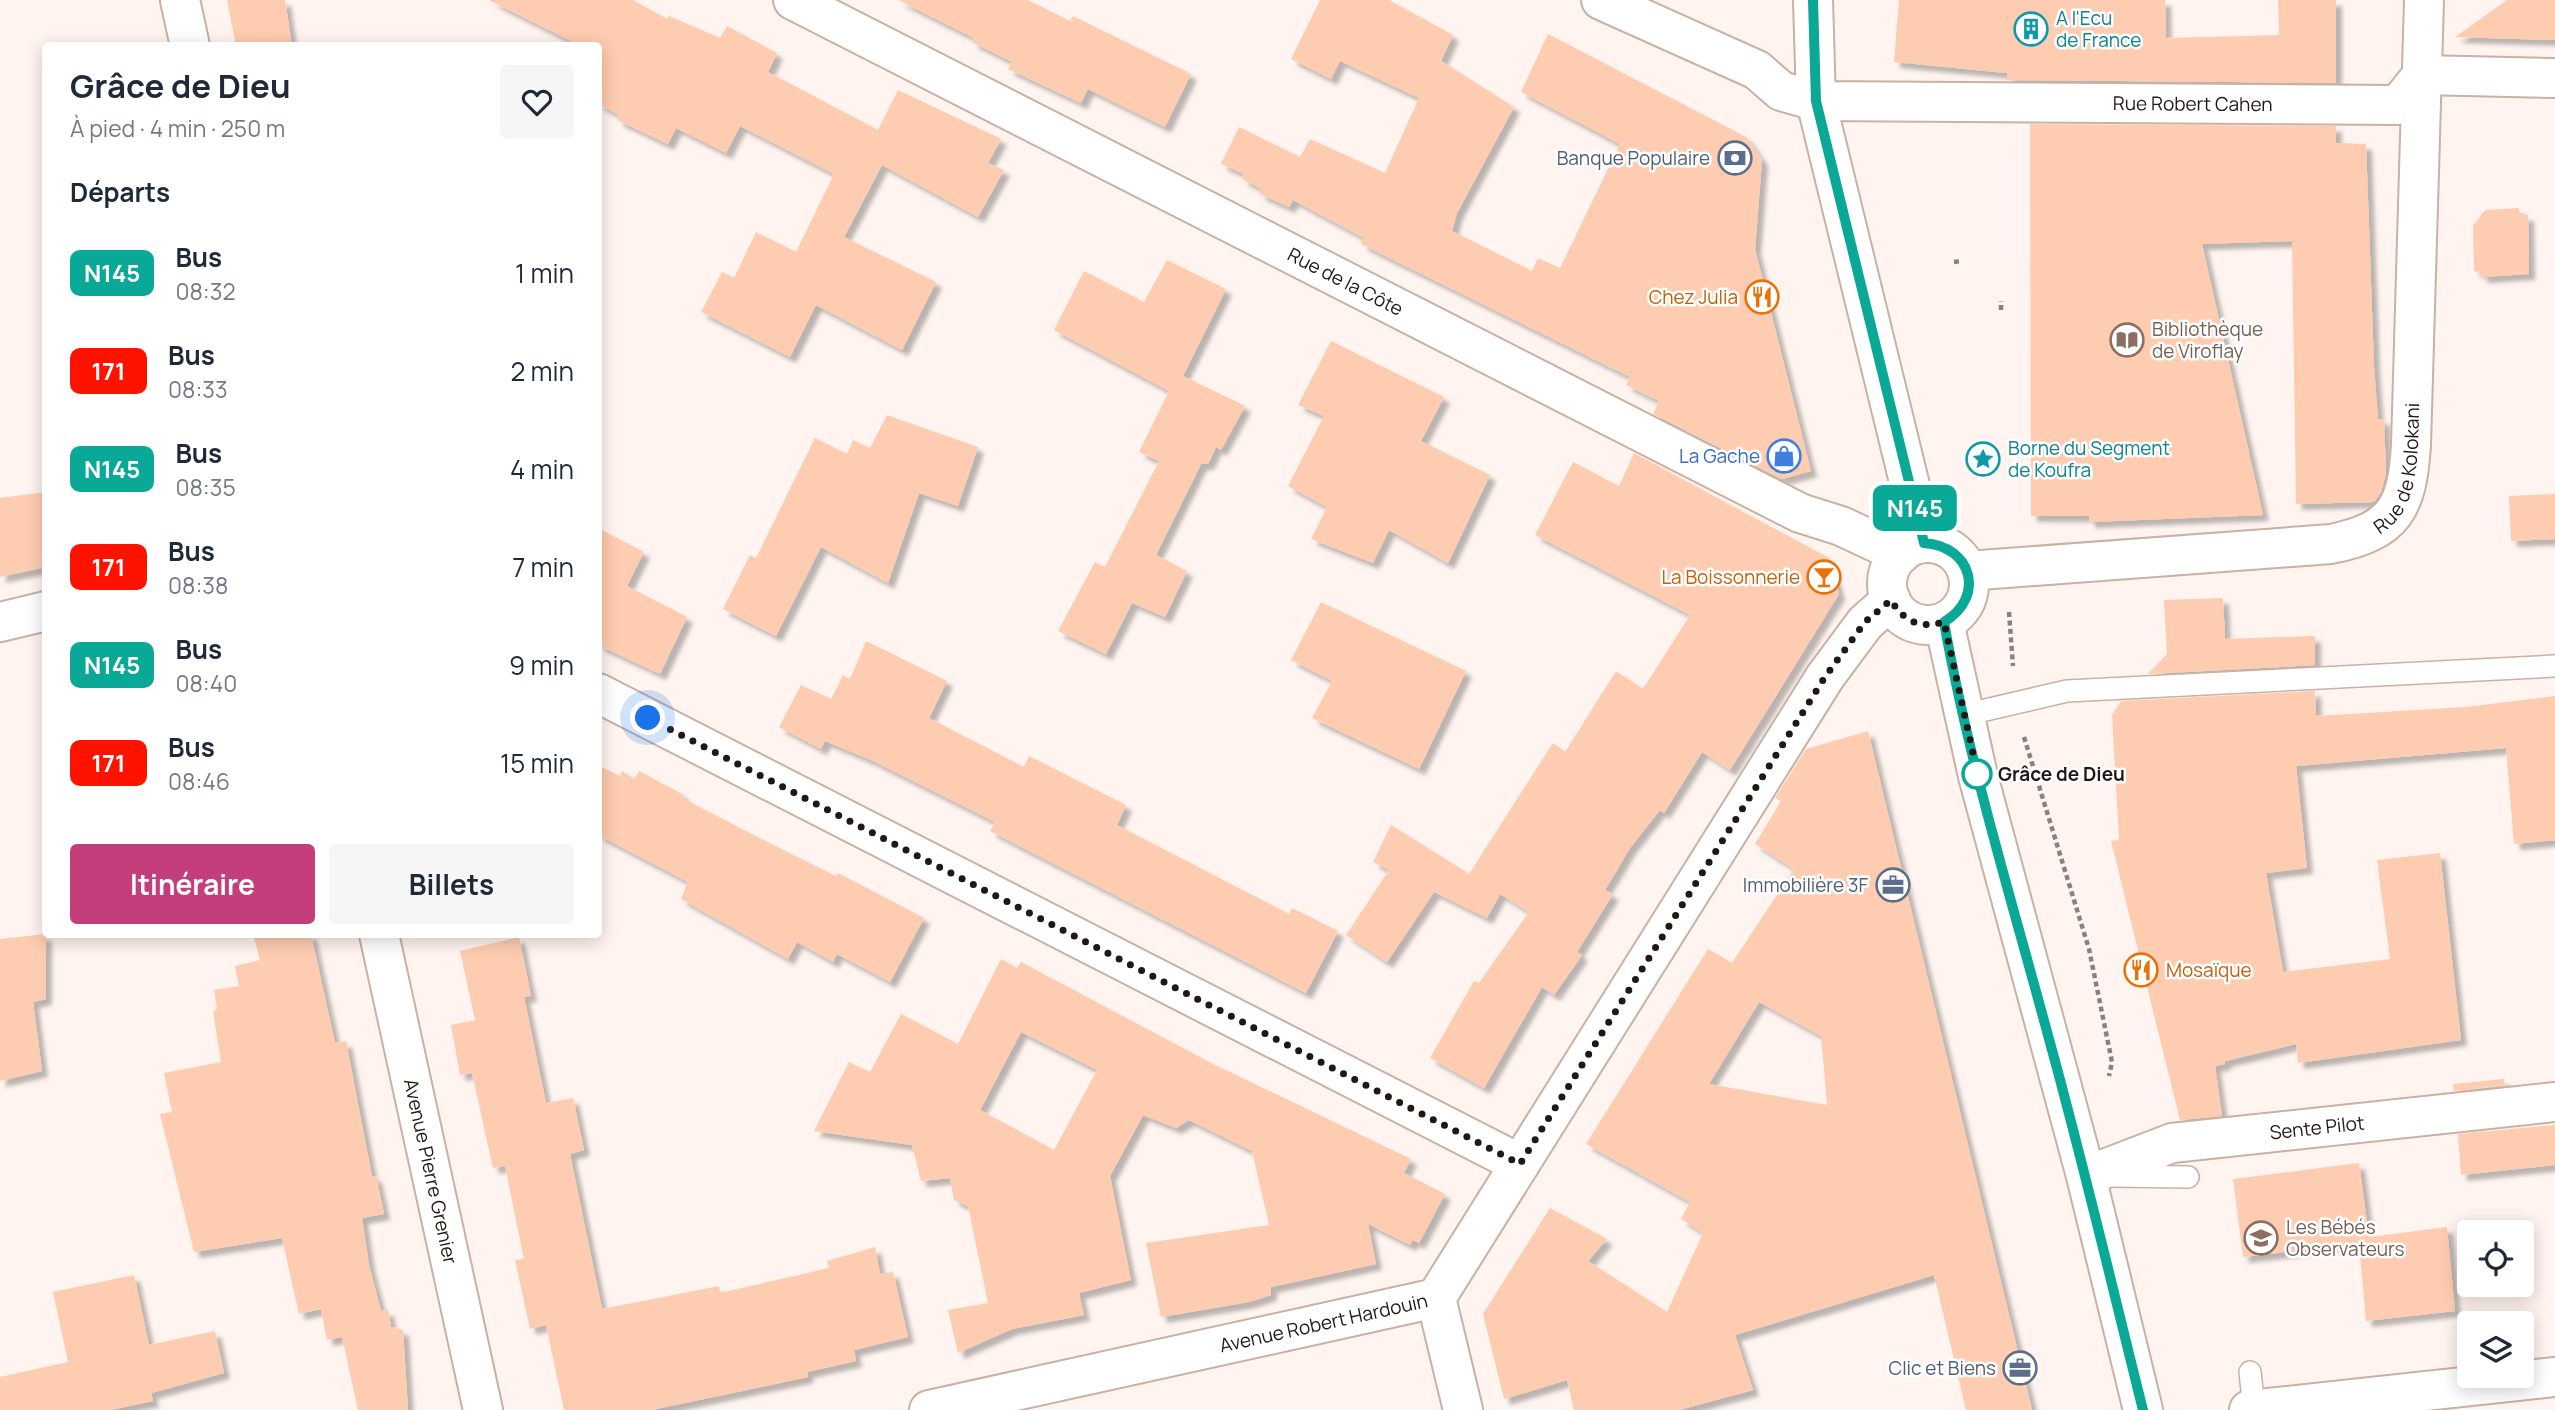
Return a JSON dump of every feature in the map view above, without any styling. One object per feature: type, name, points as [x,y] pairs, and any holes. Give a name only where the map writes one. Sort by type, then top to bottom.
[{"type":"street","points":[[180,0],[189,42]]},
{"type":"street","name":"Rue de la Côte","points":[[793,0],[1800,513],[1912,548]]},
{"type":"street","points":[[1601,0],[1757,70],[1781,91],[1816,101]]},
{"type":"street","points":[[1813,0],[1816,101],[1912,548]]},
{"type":"street","name":"Rue de Kolokani","points":[[1984,569],[2331,544],[2370,534],[2380,528],[2404,495],[2411,445],[2424,0]]},
{"type":"street","points":[[2422,75],[2555,78]]},
{"type":"street","name":"Rue Robert Cahen","points":[[1816,101],[2398,105],[2422,75]]},
{"type":"street","points":[[1912,548],[1950,549],[1984,569],[1955,616],[1944,622],[1923,625],[1913,622],[1904,617],[1891,600],[1888,591],[1889,570],[1912,548]]},
{"type":"street","name":"Avenue Robert Hardouin","points":[[929,1410],[1436,1298],[1825,677],[1865,622],[1891,600]]},
{"type":"street","points":[[0,622],[42,612]]},
{"type":"street","points":[[1944,622],[1964,715],[2086,1176],[2143,1410]]},
{"type":"street","points":[[602,695],[1520,1164]]},
{"type":"street","name":"Avenue Pierre Grenier","points":[[380,938],[483,1410]]},
{"type":"street","name":"Sente Pilot","points":[[2086,1176],[2172,1143],[2555,1102]]},
{"type":"street","points":[[1436,1298],[1463,1410]]},
{"type":"street","points":[[2251,1397],[2555,1377]]},
{"type":"lane","points":[[1964,715],[2067,691],[2555,666]]},
{"type":"lane","points":[[2086,1176],[2188,1177]]},
{"type":"path","points":[[1954,262],[1962,261]]},
{"type":"path","points":[[2001,300],[2001,310]]},
{"type":"path","points":[[1984,569],[2008,602],[2016,704],[2089,949],[2112,1062],[2106,1088]]},
{"type":"building","points":[[227,0],[285,0],[291,42],[235,42]]},
{"type":"building","points":[[489,0],[633,0],[667,19],[669,16],[720,38],[727,26],[777,53],[768,72],[878,130],[898,90],[1001,139],[988,163],[1004,170],[978,217],[882,165],[844,237],[936,282],[902,350],[816,305],[790,357],[701,312],[722,272],[734,278],[756,232],[796,252],[834,174],[740,126],[726,153],[676,128],[668,144],[617,120],[619,115],[602,106],[602,42],[573,42]]},
{"type":"building","points":[[898,0],[1028,0],[1070,21],[1073,16],[1191,74],[1165,127],[1088,89],[1081,103],[1008,69],[1012,62],[972,42],[974,38]]},
{"type":"building","points":[[1320,0],[1389,0],[1453,35],[1441,61],[1514,107],[1457,213],[1452,231],[1532,271],[1538,258],[1560,268],[1620,144],[1521,92],[1548,34],[1746,137],[1762,160],[1755,249],[1811,471],[1782,479],[1653,414],[1659,401],[1626,385],[1630,377],[1361,244],[1364,238],[1293,200],[1289,207],[1260,194],[1260,188],[1242,179],[1244,174],[1221,164],[1239,127],[1300,157],[1310,139],[1385,173],[1419,98],[1340,61],[1331,79],[1291,59]]},
{"type":"building","name":"A l'Ecu de France","points":[[1899,0],[2165,0],[2166,38],[2279,35],[2278,0],[2336,0],[2336,83],[2007,80],[2007,73],[1894,62]]},
{"type":"building","points":[[2507,0],[2555,0],[2555,40],[2455,37]]},
{"type":"building","name":"Bibliothèque de Viroflay","points":[[2030,124],[2336,126],[2336,143],[2366,144],[2374,367],[2378,419],[2384,419],[2386,473],[2381,492],[2374,502],[2296,504],[2292,241],[2202,244],[2263,515],[2089,522],[2089,516],[2031,516]]},
{"type":"building","points":[[2519,208],[2520,215],[2528,215],[2529,274],[2482,277],[2481,272],[2474,271],[2473,226],[2485,210]]},
{"type":"building","points":[[1167,260],[1226,289],[1183,376],[1245,406],[1221,450],[1216,447],[1208,464],[1201,464],[1156,555],[1187,571],[1165,617],[1132,603],[1106,654],[1058,631],[1095,562],[1105,567],[1159,461],[1139,452],[1169,391],[1054,330],[1084,271],[1144,302]]},
{"type":"building","points":[[1331,341],[1444,397],[1421,441],[1490,475],[1448,563],[1389,530],[1373,563],[1311,539],[1327,507],[1288,486],[1324,416],[1298,405]]},
{"type":"building","points":[[887,415],[978,447],[958,506],[919,493],[888,583],[821,547],[776,636],[723,609],[750,555],[756,558],[815,438],[847,454],[853,440],[870,448]]},
{"type":"building","points":[[1634,453],[1829,558],[1839,594],[1730,770],[1702,752],[1664,813],[1660,810],[1630,848],[1605,890],[1613,894],[1577,952],[1582,955],[1554,995],[1542,987],[1484,1088],[1430,1058],[1474,981],[1479,983],[1529,912],[1500,894],[1487,918],[1434,892],[1387,962],[1346,935],[1389,870],[1373,862],[1391,825],[1469,874],[1553,743],[1565,752],[1616,671],[1643,689],[1690,615],[1535,535],[1573,462],[1619,486]]},
{"type":"building","points":[[42,493],[42,568],[0,577],[0,498]]},
{"type":"building","points":[[2555,494],[2555,539],[2511,541],[2509,496]]},
{"type":"building","points":[[602,530],[644,552],[627,586],[687,617],[660,674],[602,647]]},
{"type":"building","points":[[2223,598],[2225,639],[2315,636],[2315,665],[2148,674],[2167,654],[2164,600]]},
{"type":"building","points":[[1321,602],[1466,671],[1419,769],[1312,718],[1332,681],[1291,660]]},
{"type":"building","points":[[866,641],[947,681],[929,718],[1024,767],[1029,756],[1126,805],[1117,825],[1289,914],[1292,908],[1338,931],[1306,993],[990,831],[995,822],[871,760],[825,741],[821,749],[779,727],[801,685],[831,699],[843,675],[850,679]]},
{"type":"building","points":[[2315,691],[2316,716],[2466,707],[2555,696],[2555,840],[2514,844],[2506,748],[2296,766],[2307,868],[2266,873],[2283,972],[2390,959],[2377,860],[2440,853],[2461,1040],[2298,1063],[2296,1044],[2225,1061],[2225,1064],[2215,1066],[2222,1116],[2180,1120],[2111,841],[2119,840],[2112,715],[2121,701]]},
{"type":"building","points":[[1868,731],[2032,1410],[1966,1410],[1934,1275],[1735,1335],[1753,1390],[1679,1410],[1574,1410],[1567,1380],[1504,1399],[1483,1314],[1550,1208],[1607,1239],[1588,1261],[1667,1312],[1703,1233],[1681,1219],[1690,1202],[1586,1144],[1708,949],[1732,963],[1794,869],[1755,844],[1781,801],[1775,798],[1806,749]],"holes":[[[1759,1002],[1821,1036],[1827,1105],[1709,1084]]]},
{"type":"building","points":[[602,767],[620,776],[622,771],[634,779],[639,771],[684,795],[682,798],[836,876],[838,873],[924,918],[890,982],[837,954],[833,962],[797,942],[788,959],[681,899],[688,882],[602,837]]},
{"type":"building","points":[[42,934],[42,938],[46,938],[46,999],[33,1002],[42,1071],[0,1081],[0,939]]},
{"type":"building","points":[[254,938],[312,938],[335,1043],[346,1041],[372,1177],[376,1176],[384,1214],[362,1218],[369,1265],[381,1311],[388,1310],[391,1327],[403,1330],[408,1410],[358,1410],[342,1337],[327,1340],[321,1309],[299,1314],[282,1238],[194,1252],[160,1114],[172,1112],[164,1073],[221,1062],[213,1012],[217,1009],[214,990],[239,986],[235,966],[260,960]]},
{"type":"building","points":[[519,938],[531,996],[524,997],[546,1103],[573,1098],[584,1150],[570,1154],[602,1309],[719,1286],[720,1293],[829,1268],[827,1261],[875,1247],[880,1274],[893,1272],[908,1337],[854,1350],[856,1361],[807,1372],[808,1377],[651,1410],[564,1410],[546,1325],[530,1329],[515,1260],[524,1259],[505,1166],[493,1168],[472,1073],[460,1075],[451,1025],[475,1020],[460,951]]},
{"type":"building","points":[[1001,959],[1017,968],[1021,962],[1213,1064],[1411,1159],[1404,1173],[1445,1194],[1419,1243],[1413,1240],[1410,1245],[1368,1224],[1376,1264],[1271,1287],[1271,1295],[1249,1302],[1161,1317],[1146,1243],[1269,1225],[1252,1151],[1189,1120],[1176,1128],[1143,1115],[1110,1176],[1131,1280],[1079,1293],[1084,1315],[1012,1329],[958,1353],[948,1310],[988,1303],[968,1206],[954,1200],[950,1178],[921,1181],[912,1145],[814,1131],[849,1062],[870,1072],[901,1014],[958,1044]],"holes":[[[1021,1032],[1097,1070],[1054,1150],[980,1110]]]},
{"type":"building","points":[[2504,1079],[2505,1085],[2454,1091],[2453,1084]]},
{"type":"building","points":[[2555,1125],[2555,1165],[2461,1175],[2458,1134]]},
{"type":"building","points":[[2359,1163],[2369,1237],[2447,1227],[2455,1311],[2366,1321],[2359,1243],[2243,1257],[2233,1179]]},
{"type":"building","points":[[134,1275],[149,1345],[215,1331],[224,1373],[151,1393],[153,1401],[110,1410],[0,1410],[0,1377],[68,1362],[53,1292]]},
{"type":"bus line","name":"N145","points":[[1813,0],[1816,101],[1898,447],[1924,543],[1950,549],[1968,571],[1970,583],[1963,607],[1955,616],[1944,622],[1950,656],[1978,776],[2086,1176],[2143,1410]]},
{"type":"place","name":"A l'Ecu de France","points":[[2031,29]]},
{"type":"place","name":"Banque Populaire","points":[[1735,158]]},
{"type":"place","name":"Chez Julia","points":[[1762,297]]},
{"type":"place","name":"Bibliothèque de Viroflay","points":[[2127,340]]},
{"type":"place","name":"La Gache","points":[[1784,456]]},
{"type":"place","name":"Borne du Segment de Koufra","points":[[1983,459]]},
{"type":"place","name":"La Boissonnerie","points":[[1824,577]]},
{"type":"place","name":"Grâce de Dieu","points":[[1977,774]]},
{"type":"place","name":"Immobilière 3F","points":[[1893,885]]},
{"type":"place","name":"Mosaïque","points":[[2141,970]]},
{"type":"place","name":"Les Bébés Observateurs","points":[[2261,1238]]},
{"type":"place","name":"Clic et Biens","points":[[2020,1368]]},
{"type":"route","points":[[648,718],[1520,1164],[1825,677],[1865,622],[1891,600],[1896,609],[1913,622],[1923,625],[1944,622],[1978,776],[1977,774]]}]
